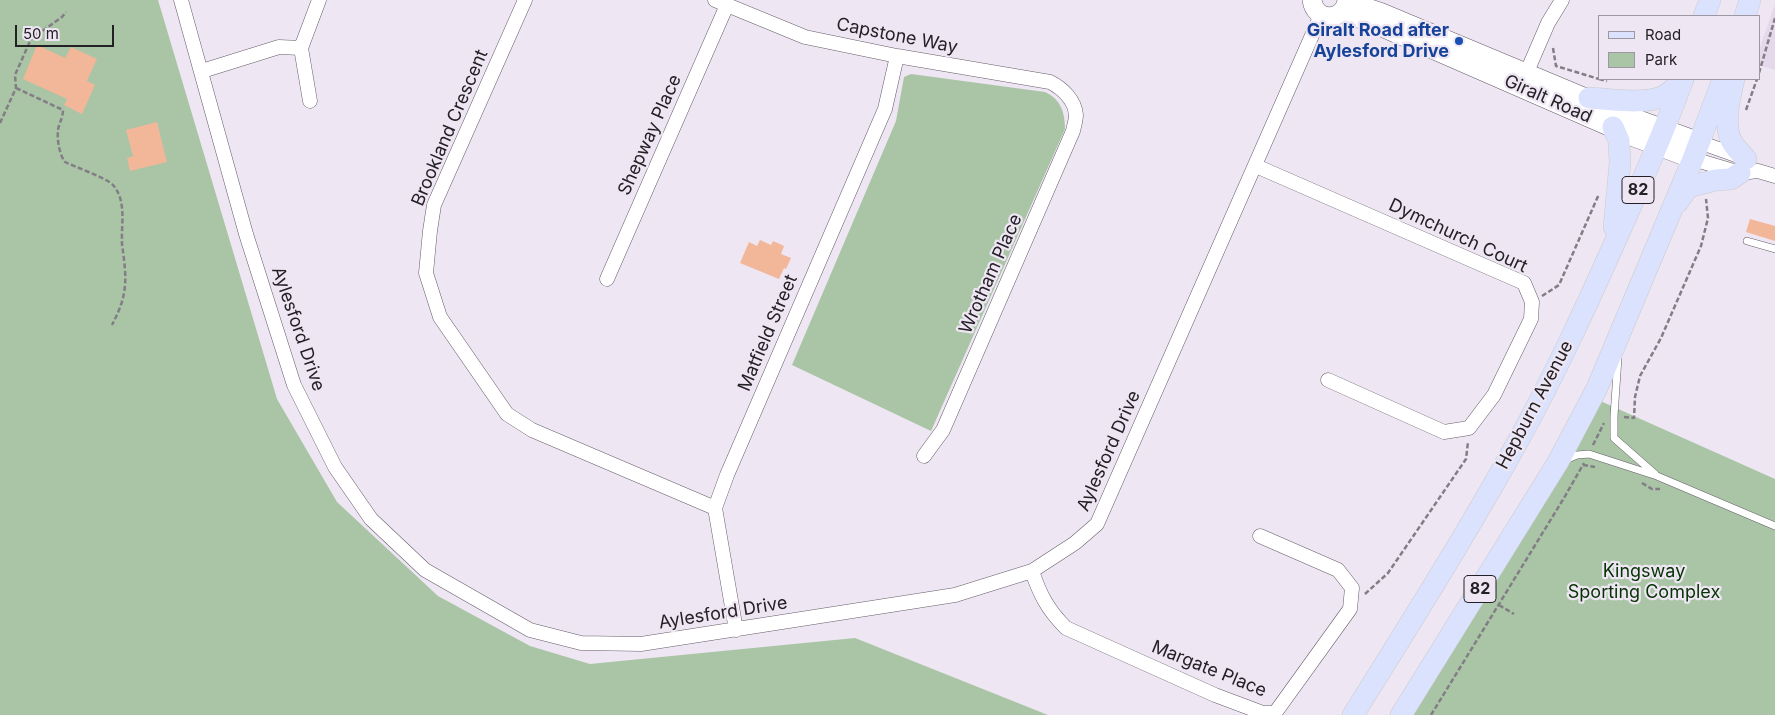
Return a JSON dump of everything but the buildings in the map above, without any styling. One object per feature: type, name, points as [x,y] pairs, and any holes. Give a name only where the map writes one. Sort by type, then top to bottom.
[{"type":"main road","points":[[1704,15],[1710,0]]},
{"type":"main road","points":[[1745,15],[1750,0]]},
{"type":"main road","points":[[1589,98],[1657,99],[1667,95],[1682,80]]},
{"type":"main road","name":"Hepburn Avenue","points":[[1353,715],[1464,537],[1556,368],[1612,249],[1683,80]]},
{"type":"main road","name":"82","points":[[1401,715],[1558,462],[1597,388],[1672,210],[1723,80]]},
{"type":"main road","points":[[1672,210],[1686,190],[1692,186],[1716,180],[1730,180],[1748,167],[1730,139],[1727,112],[1734,80]]},
{"type":"main road","points":[[1612,249],[1620,163],[1619,141],[1613,127]]},
{"type":"street","name":"Aylesford Drive","points":[[181,0],[246,234],[294,385],[335,467],[371,519],[425,570],[530,630],[580,643],[640,644],[956,595],[1032,571],[1075,543],[1097,524],[1256,166],[1314,4]]},
{"type":"street","points":[[310,100],[301,48],[319,0]]},
{"type":"street","name":"Brookland Crescent","points":[[526,0],[434,205],[426,273],[440,317],[507,414],[532,430],[715,508]]},
{"type":"street","points":[[1523,80],[1548,23],[1562,0]]},
{"type":"street","name":"Capstone Way","points":[[721,3],[805,37],[896,56],[1050,82],[1061,88],[1071,101]]},
{"type":"street","name":"Shepway Place","points":[[607,279],[721,3]]},
{"type":"street","points":[[1314,4],[1333,17],[1346,4]]},
{"type":"street","name":"Giralt Road","points":[[1346,4],[1382,13],[1523,80],[1613,127],[1660,138],[1775,176]]},
{"type":"street","points":[[202,71],[279,47],[301,48]]},
{"type":"street","name":"Matfield Street","points":[[736,630],[715,508],[730,466],[885,109],[896,56]]},
{"type":"street","name":"Giralt Road","points":[[1523,80],[1589,98],[1660,138]]},
{"type":"street","name":"Wrotham Place","points":[[924,456],[943,430],[1073,131],[1076,115],[1071,101]]},
{"type":"street","name":"Dymchurch Court","points":[[1256,166],[1524,283],[1532,302]]},
{"type":"street","points":[[1328,380],[1444,432],[1469,428],[1494,395],[1531,319],[1532,302]]},
{"type":"street","points":[[1260,536],[1338,570],[1352,588],[1350,610]]},
{"type":"street","name":"Margate Place","points":[[1032,571],[1041,597],[1056,618],[1066,628],[1214,695],[1263,713],[1275,713],[1350,610]]},
{"type":"lane","points":[[1747,240],[1775,249]]},
{"type":"lane","points":[[1619,336],[1614,438],[1658,476]]},
{"type":"lane","points":[[1558,462],[1577,455],[1589,454],[1658,476],[1775,526]]},
{"type":"path","points":[[0,123],[16,88],[15,75],[31,39],[62,17],[66,12]]},
{"type":"path","points":[[1760,70],[1775,18]]},
{"type":"path","points":[[1556,42],[1552,50],[1556,66],[1598,79]]},
{"type":"path","points":[[16,88],[63,110],[58,130],[62,159],[111,183],[117,190],[123,211],[122,242],[126,276],[122,302],[112,325]]},
{"type":"path","points":[[1532,302],[1559,285],[1603,186]]},
{"type":"path","points":[[1350,610],[1376,582],[1388,573],[1466,460],[1469,428]]},
{"type":"path","points":[[1499,605],[1514,614]]},
{"type":"shaded area","points":[[1775,4],[1775,70],[1760,65],[1760,47]]},
{"type":"green space","points":[[0,0],[158,0],[277,399],[337,502],[438,596],[530,646],[590,664],[855,638],[1048,715],[0,715]]},
{"type":"green space","points":[[911,74],[1045,92],[1055,98],[1061,107],[1065,123],[1065,129],[931,431],[792,365],[896,121],[904,77]]},
{"type":"green space","name":"Kingsway Sporting Complex","points":[[1598,400],[1775,479],[1775,715],[1412,715]]},
{"type":"place","name":"Giralt Road after Aylesford Drive","points":[[1459,41]]}]
